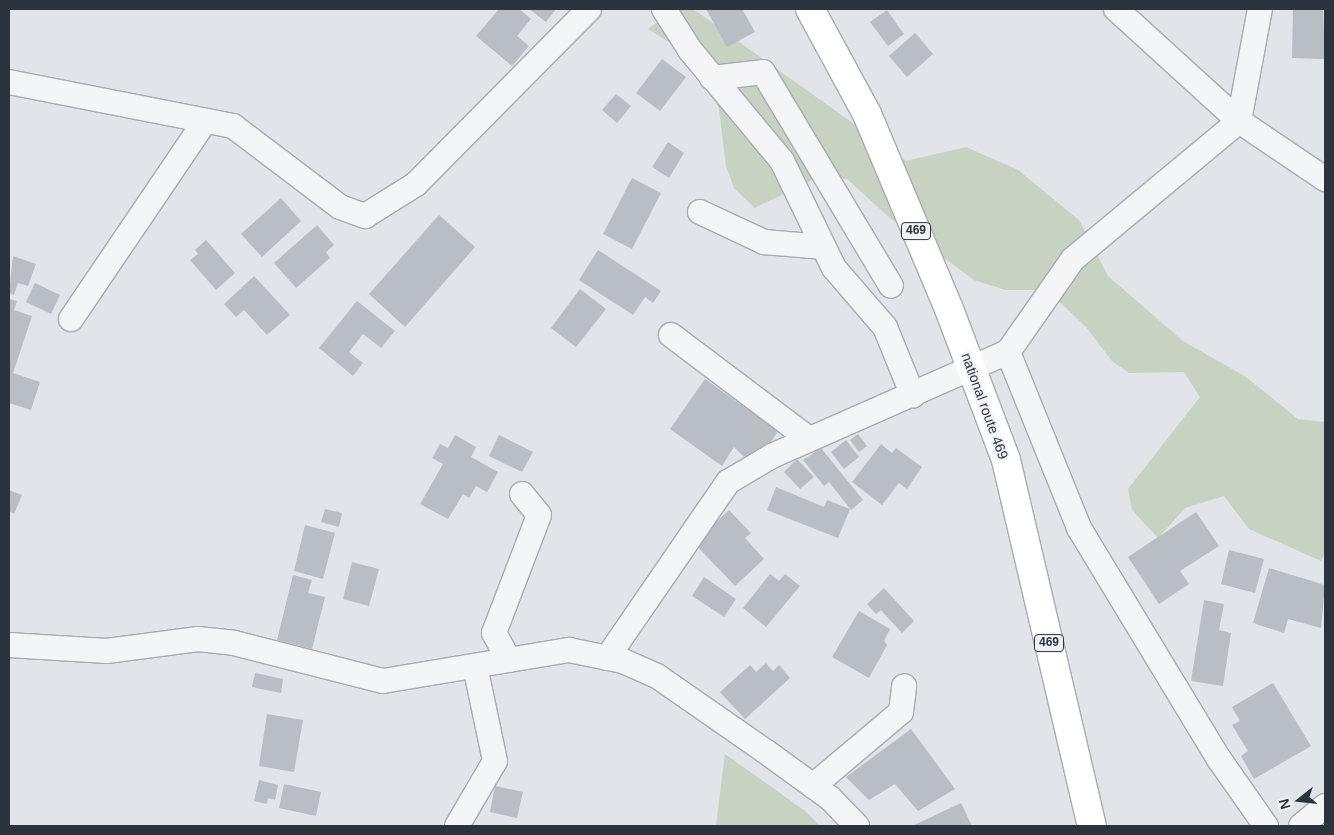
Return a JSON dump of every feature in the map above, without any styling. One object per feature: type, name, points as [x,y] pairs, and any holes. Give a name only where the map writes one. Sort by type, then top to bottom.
[{"type":"highway","name":"national route 469","points":[[810,9],[867,114],[973,369],[1006,460],[1092,826]]},
{"type":"street","points":[[9,82],[233,126],[340,207],[364,216],[416,184],[589,9]]},
{"type":"street","points":[[664,9],[712,78],[782,162],[834,268],[885,327],[913,396]]},
{"type":"street","points":[[1116,9],[1239,121],[1325,179]]},
{"type":"street","points":[[607,658],[728,482],[809,439],[913,396],[1008,352],[1073,259],[1239,121],[1260,9]]},
{"type":"street","points":[[712,78],[763,72],[890,286]]},
{"type":"street","points":[[71,319],[205,121]]},
{"type":"street","points":[[700,212],[764,242],[824,247]]},
{"type":"street","points":[[671,335],[809,439]]},
{"type":"street","points":[[1008,352],[1079,528],[1219,759],[1266,826]]},
{"type":"street","points":[[509,660],[494,633],[539,515],[522,494]]},
{"type":"street","points":[[9,645],[108,652],[207,640],[252,648],[383,681],[569,650],[607,658],[657,676],[813,786],[857,826]]},
{"type":"street","points":[[457,826],[495,761],[475,666]]},
{"type":"street","points":[[813,786],[901,712],[904,686]]},
{"type":"street","points":[[1301,826],[1325,806]]},
{"type":"green space","points":[[675,9],[693,9],[906,161],[966,147],[1018,170],[1079,220],[1108,276],[1183,341],[1246,377],[1298,419],[1325,422],[1325,552],[1321,561],[1249,529],[1224,496],[1185,508],[1158,538],[1132,510],[1128,489],[1200,397],[1184,372],[1129,373],[1112,361],[1086,327],[1047,290],[1006,290],[974,280],[890,218],[847,179],[818,177],[755,208],[734,188],[726,166],[719,109],[699,61],[648,29]]},
{"type":"green space","points":[[725,754],[805,811],[820,826],[716,826]]},
{"type":"building","points":[[499,9],[519,9],[531,19],[517,36],[529,46],[512,66],[476,36]]},
{"type":"building","points":[[529,9],[556,9],[546,22]]},
{"type":"building","points":[[706,9],[742,9],[755,32],[727,47]]},
{"type":"building","points":[[1293,9],[1323,9],[1325,59],[1292,58]]},
{"type":"building","points":[[887,10],[904,34],[888,46],[870,22]]},
{"type":"building","points":[[915,33],[933,54],[907,77],[889,56]]},
{"type":"building","points":[[662,59],[686,77],[660,111],[636,93]]},
{"type":"building","points":[[616,94],[631,106],[617,123],[602,110]]},
{"type":"building","points":[[668,142],[684,153],[669,178],[652,167]]},
{"type":"building","points":[[632,178],[661,193],[632,249],[603,234]]},
{"type":"building","points":[[281,198],[301,221],[262,257],[241,234]]},
{"type":"building","points":[[439,215],[475,247],[405,327],[369,294]]},
{"type":"building","points":[[317,225],[334,245],[326,252],[330,258],[296,288],[274,263]]},
{"type":"building","points":[[206,240],[235,273],[216,290],[190,260],[198,254],[195,250]]},
{"type":"building","points":[[598,250],[661,291],[653,303],[645,297],[633,315],[579,280]]},
{"type":"building","points":[[13,256],[36,264],[28,286],[18,283],[14,295],[9,293]]},
{"type":"building","points":[[254,276],[290,315],[267,335],[244,310],[236,317],[224,304]]},
{"type":"building","points":[[35,283],[60,295],[51,314],[26,302]]},
{"type":"building","points":[[580,289],[606,309],[576,347],[551,328]]},
{"type":"building","points":[[9,299],[17,301],[14,310],[32,316],[13,373],[40,382],[31,410],[9,403]]},
{"type":"building","points":[[357,301],[395,331],[381,348],[363,334],[349,352],[363,363],[353,376],[319,348]]},
{"type":"building","points":[[705,379],[778,431],[766,450],[744,457],[734,447],[722,466],[670,429]]},
{"type":"building","points":[[858,434],[867,446],[859,452],[850,440]]},
{"type":"building","points":[[455,435],[476,447],[471,457],[498,472],[487,492],[476,486],[469,498],[463,494],[448,519],[420,504],[443,464],[432,458],[440,444],[448,448]]},
{"type":"building","points":[[499,435],[533,452],[522,472],[489,456]]},
{"type":"building","points":[[846,440],[859,457],[844,469],[831,452]]},
{"type":"building","points":[[881,444],[892,453],[896,448],[922,467],[907,489],[899,483],[882,505],[852,482]]},
{"type":"building","points":[[821,448],[863,500],[851,510],[829,482],[824,486],[803,460]]},
{"type":"building","points":[[797,459],[814,477],[800,489],[784,472]]},
{"type":"building","points":[[776,487],[824,507],[827,500],[850,509],[838,538],[767,510]]},
{"type":"building","points":[[9,490],[22,495],[14,514],[9,511]]},
{"type":"building","points":[[325,509],[342,513],[339,527],[321,522]]},
{"type":"building","points":[[729,510],[751,533],[745,538],[764,559],[735,586],[694,543]]},
{"type":"building","points":[[1196,512],[1219,546],[1180,571],[1189,584],[1159,604],[1128,557]]},
{"type":"building","points":[[305,525],[335,533],[323,579],[294,571]]},
{"type":"building","points":[[1229,550],[1264,559],[1255,593],[1221,584]]},
{"type":"building","points":[[352,562],[379,569],[369,606],[343,599]]},
{"type":"building","points":[[1269,568],[1325,585],[1321,628],[1288,619],[1284,633],[1253,623]]},
{"type":"building","points":[[770,574],[779,581],[785,574],[800,586],[766,627],[743,608]]},
{"type":"building","points":[[293,575],[312,580],[308,593],[325,597],[312,649],[277,640]]},
{"type":"building","points":[[704,577],[736,599],[724,617],[692,596]]},
{"type":"building","points":[[884,588],[914,621],[902,633],[881,610],[876,614],[867,604]]},
{"type":"building","points":[[1204,600],[1224,604],[1219,630],[1231,633],[1223,686],[1191,681]]},
{"type":"building","points":[[859,611],[890,629],[884,641],[887,645],[869,678],[832,657]]},
{"type":"building","points":[[766,663],[773,671],[779,665],[790,678],[745,719],[720,692],[750,665],[756,672]]},
{"type":"building","points":[[255,673],[283,679],[281,693],[252,687]]},
{"type":"building","points":[[1273,683],[1311,746],[1254,779],[1241,756],[1248,751],[1232,725],[1240,721],[1232,707]]},
{"type":"building","points":[[267,714],[303,720],[294,772],[259,766]]},
{"type":"building","points":[[911,729],[955,789],[918,811],[895,784],[869,800],[846,777]]},
{"type":"building","points":[[259,780],[278,785],[275,800],[268,798],[267,804],[254,801]]},
{"type":"building","points":[[284,784],[321,792],[316,816],[279,808]]},
{"type":"building","points":[[495,786],[523,792],[517,818],[490,812]]},
{"type":"building","points":[[961,803],[972,826],[912,826]]}]
